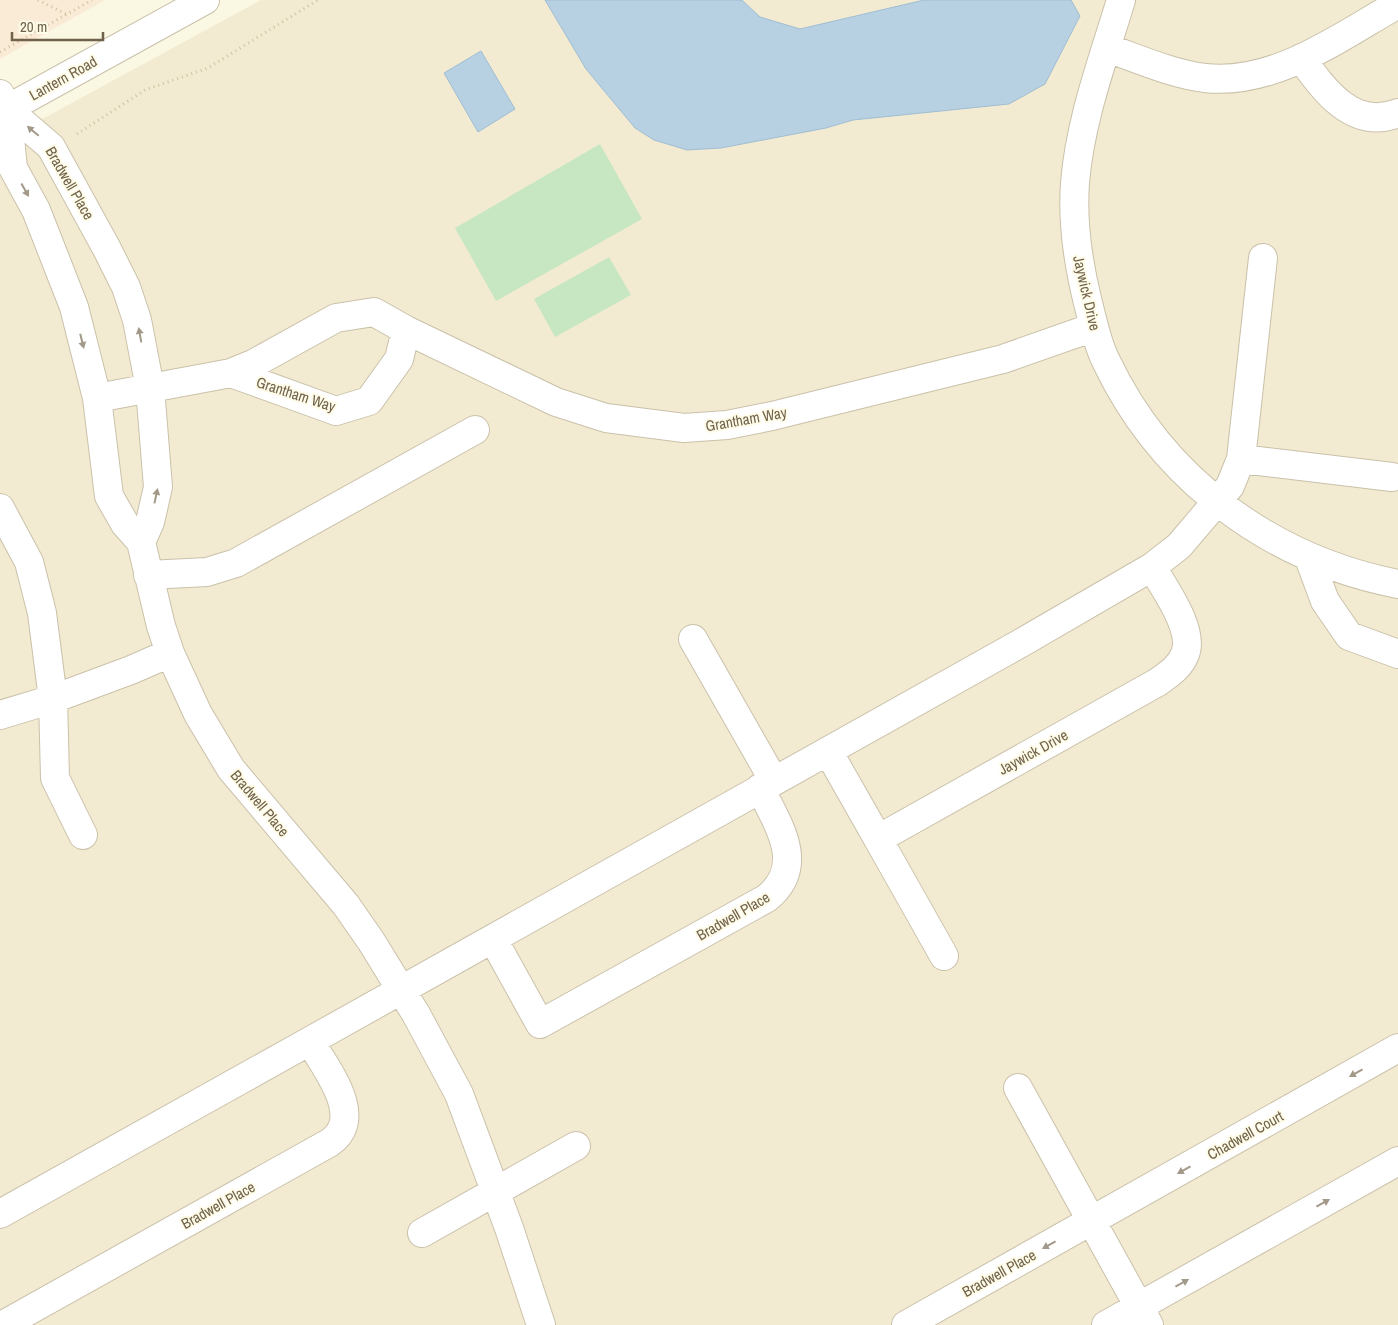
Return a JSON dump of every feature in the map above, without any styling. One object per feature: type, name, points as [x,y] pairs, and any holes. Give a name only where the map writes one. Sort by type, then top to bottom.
[{"type":"street","name":"Lantern Road","points":[[2,106],[205,0]]},
{"type":"street","name":"Jaywick Drive","points":[[1121,0],[1094,84],[1080,137],[1075,183],[1074,234],[1094,327],[1105,359],[1134,413],[1189,478],[1217,501],[1250,526],[1309,558],[1343,571],[1398,584]]},
{"type":"street","points":[[1107,48],[1171,70],[1205,78],[1232,78],[1262,73],[1301,58],[1398,4]]},
{"type":"street","points":[[1301,58],[1325,92],[1346,109],[1371,118],[1398,113]]},
{"type":"street","name":"Bradwell Place","points":[[2,106],[51,146],[126,287],[137,320],[150,388],[158,486],[150,522],[141,542],[161,626],[170,653],[198,714],[231,770],[346,905],[402,990],[459,1094],[542,1325]]},
{"type":"street","points":[[2,106],[13,168],[36,210],[74,307],[96,398],[109,496],[124,524],[141,542]]},
{"type":"street","points":[[0,1214],[1022,643],[1152,567],[1179,546],[1230,486],[1241,459],[1263,258]]},
{"type":"street","name":"Grantham Way","points":[[96,398],[231,373],[253,364],[336,318],[374,312],[406,330],[556,402],[606,418],[684,428],[728,425],[772,416],[1003,359],[1094,327]]},
{"type":"street","name":"Grantham Way","points":[[231,373],[336,410],[369,401],[399,359],[406,330]]},
{"type":"street","points":[[148,575],[207,572],[236,563],[474,430]]},
{"type":"street","points":[[1241,459],[1392,477]]},
{"type":"street","points":[[0,508],[29,562],[42,613],[53,699],[55,778],[83,835]]},
{"type":"street","points":[[1309,558],[1325,601],[1349,636],[1398,654]]},
{"type":"street","name":"Jaywick Drive","points":[[878,839],[1158,682],[1174,671],[1186,652],[1186,635],[1178,613],[1152,567]]},
{"type":"street","points":[[694,639],[767,785]]},
{"type":"street","points":[[0,715],[53,699],[170,653]]},
{"type":"street","points":[[828,751],[944,956]]},
{"type":"street","name":"Bradwell Place","points":[[493,939],[540,1024],[767,898],[779,888],[785,879],[788,864],[767,785]]},
{"type":"street","name":"Bradwell Place","points":[[3,1325],[337,1138],[344,1126],[344,1104],[310,1040]]},
{"type":"street","name":"Chadwell Court","points":[[1092,1221],[1398,1048]]},
{"type":"street","points":[[1018,1088],[1144,1316]]},
{"type":"street","points":[[422,1233],[576,1146]]},
{"type":"street","points":[[1106,1325],[1144,1316],[1398,1161]]},
{"type":"street","name":"Bradwell Place","points":[[906,1325],[1092,1221]]},
{"type":"path","points":[[38,0],[66,14]]},
{"type":"path","points":[[0,52],[92,0]]},
{"type":"path","points":[[51,146],[73,136],[145,90],[215,64],[318,0]]},
{"type":"shaded area","points":[[0,0],[105,0],[0,59]]},
{"type":"shaded area","points":[[261,0],[1398,0],[1398,1325],[0,1325],[0,142]]},
{"type":"green space","points":[[600,144],[642,219],[496,301],[455,228]]},
{"type":"green space","points":[[609,257],[631,295],[555,337],[534,299]]},
{"type":"water","points":[[545,0],[742,0],[760,17],[800,29],[924,0],[1071,0],[1080,16],[1045,84],[1009,104],[853,120],[826,128],[721,148],[687,150],[654,140],[635,128],[586,69]]},
{"type":"water","points":[[481,51],[515,109],[478,132],[444,73]]}]
